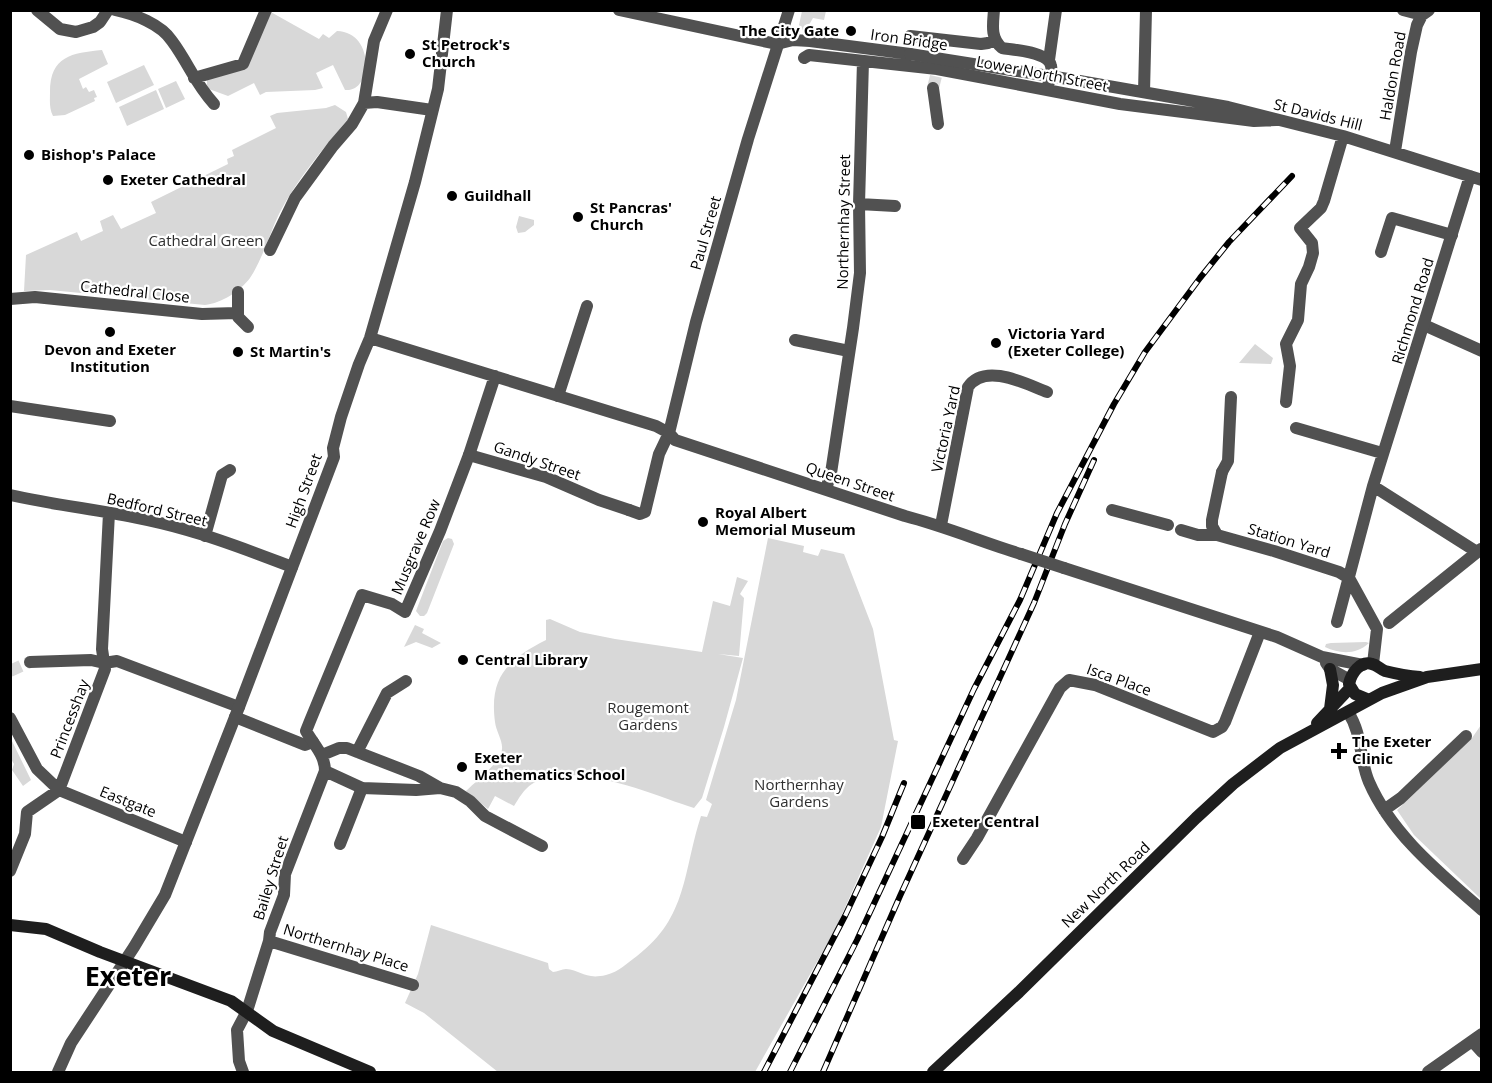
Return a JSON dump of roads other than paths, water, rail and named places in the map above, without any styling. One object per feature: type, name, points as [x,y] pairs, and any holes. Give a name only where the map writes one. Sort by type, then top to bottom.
[{"type":"main road","name":"New North Road","points":[[1310,730],[1330,710],[1350,684],[1353,673],[1373,666],[1407,676],[1427,677],[1482,669]]},
{"type":"main road","points":[[1373,666],[1386,679],[1382,693]]},
{"type":"main road","points":[[1330,669],[1334,685],[1330,710]]},
{"type":"main road","name":"New North Road","points":[[933,1072],[1019,992],[1233,784],[1280,748],[1310,730],[1348,712],[1367,699],[1427,677]]},
{"type":"main road","points":[[1350,684],[1360,698],[1367,699]]},
{"type":"main road","points":[[10,925],[46,929],[231,1001],[273,1031],[370,1072]]},
{"type":"street","points":[[37,10],[60,29],[76,32],[93,27],[100,22],[108,10]]},
{"type":"street","points":[[115,10],[162,30],[171,39],[203,93],[214,104]]},
{"type":"street","points":[[194,78],[243,64],[266,10]]},
{"type":"street","points":[[270,250],[296,198],[333,146],[352,124],[364,103],[374,41],[387,10]]},
{"type":"street","name":"High Street","points":[[58,1072],[71,1043],[165,895],[334,457],[333,448],[341,417],[370,338],[415,182],[438,89],[447,10]]},
{"type":"street","name":"Iron Bridge","points":[[619,10],[777,44],[793,40],[810,41],[910,54],[1144,92]]},
{"type":"street","name":"Paul Street","points":[[629,510],[640,514],[645,512],[659,453],[669,433],[696,322],[789,10]]},
{"type":"street","points":[[994,10],[992,32],[994,39],[1002,48],[1042,55],[1049,60]]},
{"type":"street","points":[[1047,90],[1052,67],[1049,60],[1056,10]]},
{"type":"street","points":[[1144,92],[1146,10]]},
{"type":"street","points":[[1403,10],[1425,13]]},
{"type":"street","name":"Haldon Road","points":[[1395,151],[1411,52],[1425,13]]},
{"type":"street","points":[[910,36],[981,44],[988,44],[994,39]]},
{"type":"street","name":"Lower North Street","points":[[804,58],[809,55],[863,61],[935,78],[1047,90],[1131,105],[1254,121],[1276,120]]},
{"type":"street","name":"Northernhay Street","points":[[826,489],[831,473],[860,273],[859,204],[863,61]]},
{"type":"street","points":[[935,78],[938,124]]},
{"type":"street","name":"St Davids Hill","points":[[1144,92],[1200,101],[1343,136],[1476,178]]},
{"type":"street","points":[[364,103],[377,102],[432,110]]},
{"type":"street","points":[[1286,402],[1290,366],[1286,344],[1298,320],[1301,284],[1313,253],[1312,243],[1300,228],[1321,208],[1343,136]]},
{"type":"street","name":"Richmond Road","points":[[1337,622],[1382,453],[1452,235],[1476,178]]},
{"type":"street","points":[[859,204],[895,206]]},
{"type":"street","points":[[1381,252],[1392,218],[1452,235]]},
{"type":"street","points":[[238,292],[237,313],[240,320],[249,327]]},
{"type":"street","name":"Cathedral Close","points":[[10,299],[35,297],[202,314],[237,313]]},
{"type":"street","points":[[558,396],[587,306]]},
{"type":"street","points":[[1424,325],[1482,351]]},
{"type":"street","name":"Queen Street","points":[[370,338],[656,426],[669,433],[675,440],[905,516],[941,525],[995,546],[1260,632],[1322,657],[1373,666]]},
{"type":"street","points":[[795,340],[849,351]]},
{"type":"street","points":[[469,455],[495,376]]},
{"type":"street","name":"Victoria Yard","points":[[941,525],[968,387],[972,381],[987,376],[1003,376],[1047,392]]},
{"type":"street","points":[[1217,535],[1212,526],[1212,520],[1222,472],[1228,461],[1232,397]]},
{"type":"street","points":[[10,406],[110,421]]},
{"type":"street","points":[[1296,428],[1382,453]]},
{"type":"street","name":"Gandy Street","points":[[469,455],[546,477],[629,510]]},
{"type":"street","name":"Musgrave Row","points":[[313,742],[306,731],[363,594],[392,604],[405,612],[440,531],[469,455]]},
{"type":"street","points":[[205,536],[222,475],[230,470]]},
{"type":"street","points":[[1372,486],[1479,550],[1389,623]]},
{"type":"street","name":"Bedford Street","points":[[10,495],[188,530],[292,567]]},
{"type":"street","points":[[1112,510],[1168,525]]},
{"type":"street","name":"Princesshay","points":[[59,790],[105,669],[102,650],[109,513]]},
{"type":"street","name":"Station Yard","points":[[1181,530],[1198,535],[1217,535],[1274,551],[1339,572],[1350,578]]},
{"type":"street","points":[[1350,578],[1377,629],[1373,666]]},
{"type":"street","name":"Isca Place","points":[[963,859],[977,838],[1060,688],[1066,682],[1073,680],[1095,685],[1213,732],[1222,727],[1225,722],[1260,632]]},
{"type":"street","points":[[1322,657],[1330,669],[1350,684]]},
{"type":"street","points":[[30,662],[91,660],[104,663],[117,661],[237,712],[305,745],[313,742],[325,762],[325,771],[362,788],[440,789],[456,792],[470,801],[485,816],[542,846]]},
{"type":"street","points":[[357,752],[387,693],[406,681]]},
{"type":"street","points":[[1348,712],[1360,736],[1368,780],[1384,810],[1404,837],[1482,910]]},
{"type":"street","points":[[10,718],[37,769],[59,790],[27,812],[25,834],[10,872]]},
{"type":"street","points":[[1384,810],[1401,798],[1466,736]]},
{"type":"street","points":[[322,755],[339,748],[347,748],[419,776],[440,789]]},
{"type":"street","name":"Bailey Street","points":[[243,1072],[239,1061],[237,1030],[247,1011],[270,932],[284,895],[285,874],[325,771]]},
{"type":"street","points":[[340,844],[362,788]]},
{"type":"street","name":"Eastgate","points":[[59,790],[186,842]]},
{"type":"street","name":"Northernhay Place","points":[[269,941],[413,985]]},
{"type":"street","points":[[1428,1072],[1477,1038],[1482,1052]]},
{"type":"tunnel","points":[[933,88],[936,76]]},
{"type":"tunnel","points":[[10,671],[30,662]]},
{"type":"railway","points":[[790,1072],[857,940],[974,689],[1020,600],[1057,513],[1114,404],[1145,352],[1200,278],[1229,242],[1292,176]]},
{"type":"railway","points":[[823,1072],[900,896],[1034,603],[1065,524],[1094,460]]},
{"type":"railway","points":[[764,1072],[845,916],[904,783]]},
{"type":"place","name":"The City Gate","points":[[851,31]]},
{"type":"place","name":"St Petrock's Church","points":[[410,54]]},
{"type":"place","name":"Bishop's Palace","points":[[29,155]]},
{"type":"place","name":"Exeter Cathedral","points":[[108,180]]},
{"type":"place","name":"Guildhall","points":[[452,196]]},
{"type":"place","name":"St Pancras' Church","points":[[578,217]]},
{"type":"place","name":"Devon and Exeter Institution","points":[[110,332]]},
{"type":"place","name":"Victoria Yard (Exeter College)","points":[[996,343]]},
{"type":"place","name":"St Martin's","points":[[238,352]]},
{"type":"place","name":"Royal Albert Memorial Museum","points":[[703,522]]},
{"type":"place","name":"Central Library","points":[[463,660]]},
{"type":"place","name":"The Exeter Clinic","points":[[1339,751]]},
{"type":"place","name":"Exeter Mathematics School","points":[[462,767]]},
{"type":"place","name":"Exeter Central","points":[[918,822]]},
{"type":"district","name":"Exeter","points":[[128,977]]},
{"type":"park label","name":"Cathedral Green","points":[[206,241]]},
{"type":"park label","name":"Rougemont Gardens","points":[[648,716]]},
{"type":"park label","name":"Northernhay Gardens","points":[[799,794]]}]
